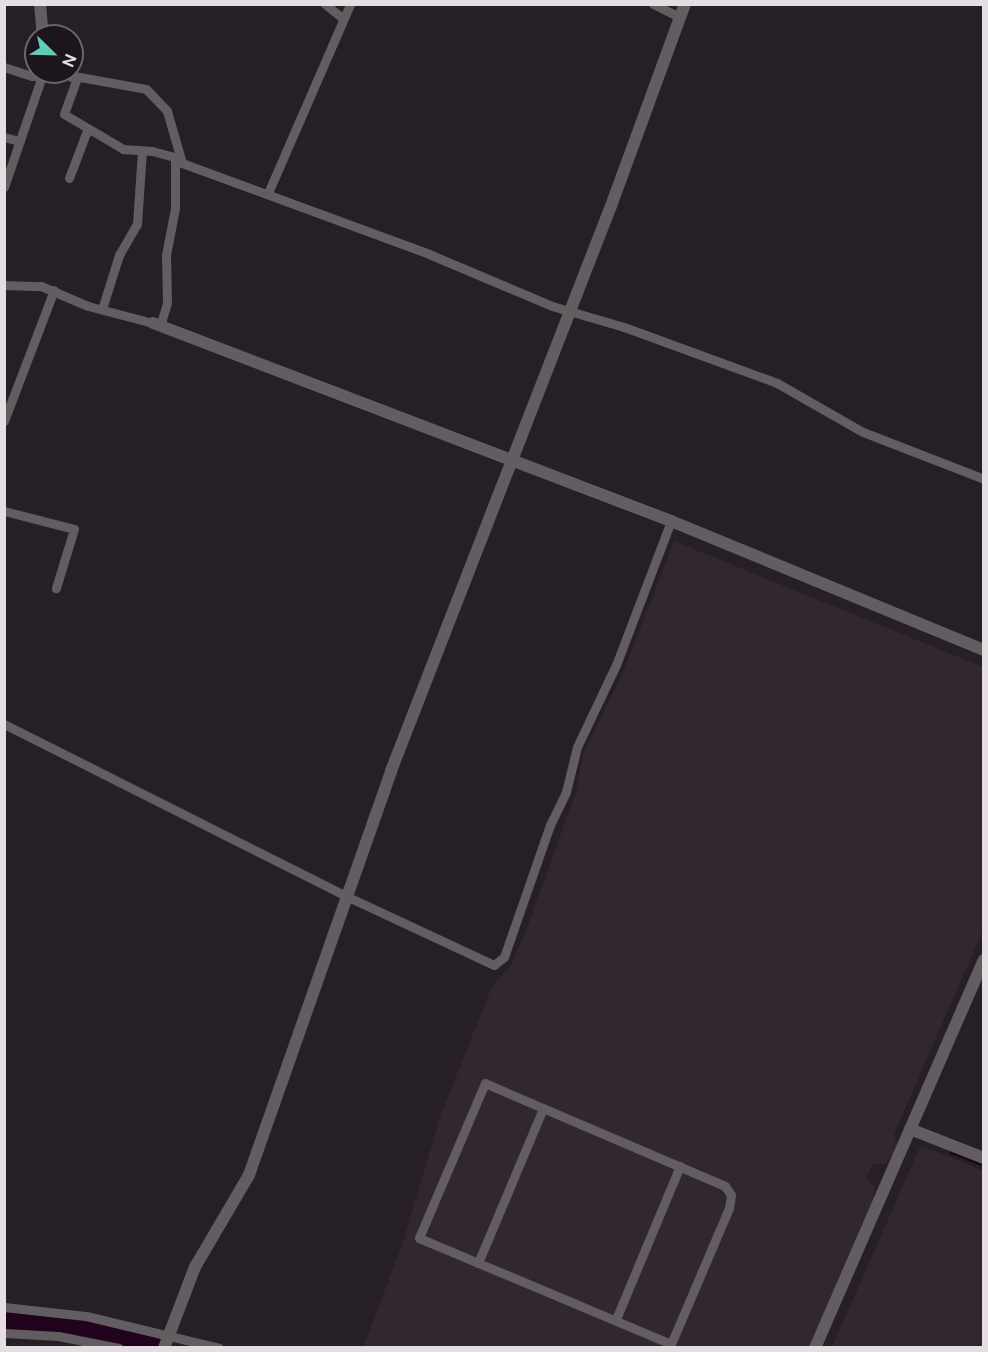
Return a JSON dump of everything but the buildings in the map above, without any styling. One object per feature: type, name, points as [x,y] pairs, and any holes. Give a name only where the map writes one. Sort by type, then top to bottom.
[{"type":"street","points":[[40,4],[42,24]]},
{"type":"street","points":[[325,4],[342,18]]},
{"type":"street","points":[[268,193],[298,132],[342,18],[350,4]]},
{"type":"street","points":[[653,4],[680,17]]},
{"type":"street","points":[[166,1340],[195,1267],[249,1175],[346,896],[685,4]]},
{"type":"street","points":[[4,68],[24,72]]},
{"type":"street","points":[[84,79],[104,84],[133,84],[158,98],[176,130],[179,158],[183,163],[268,193],[570,311],[777,383],[863,432],[984,479]]},
{"type":"street","points":[[4,187],[39,84]]},
{"type":"street","points":[[70,84],[64,114],[123,149],[179,158]]},
{"type":"street","points":[[69,178],[88,128]]},
{"type":"street","points":[[4,137],[19,141]]},
{"type":"street","points":[[102,309],[119,255],[137,224],[142,151]]},
{"type":"street","points":[[157,324],[167,303],[166,255],[175,208],[175,161],[179,158]]},
{"type":"street","points":[[4,285],[54,290],[102,309],[157,324],[512,462],[671,521],[984,650]]},
{"type":"street","points":[[4,421],[54,290]]},
{"type":"street","points":[[4,511],[74,529],[56,588]]},
{"type":"street","points":[[4,724],[346,896],[466,954],[494,965],[500,963],[566,792],[577,747],[616,665],[671,521]]},
{"type":"street","points":[[815,1347],[984,960]]},
{"type":"street","points":[[484,1083],[680,1166],[725,1186],[731,1195],[729,1208],[671,1346],[616,1319],[419,1238],[484,1083]]},
{"type":"street","points":[[478,1263],[543,1108]]},
{"type":"street","points":[[910,1129],[984,1158]]},
{"type":"street","points":[[616,1319],[680,1166]]},
{"type":"street","points":[[4,1307],[86,1316],[166,1340],[219,1347]]},
{"type":"street","points":[[4,1334],[58,1336],[119,1347]]},
{"type":"shaded area","points":[[674,541],[983,667],[983,930],[894,1134],[897,1146],[893,1155],[886,1163],[872,1165],[867,1177],[874,1187],[874,1198],[809,1347],[363,1348],[402,1245],[441,1114],[492,986],[510,967],[526,931],[576,792],[583,754],[624,670]]},
{"type":"shaded area","points":[[928,1148],[983,1171],[983,1347],[832,1347],[919,1149]]},
{"type":"waterway","points":[[950,1152],[984,1165]]},
{"type":"waterway","points":[[4,1320],[83,1329],[162,1348]]}]
